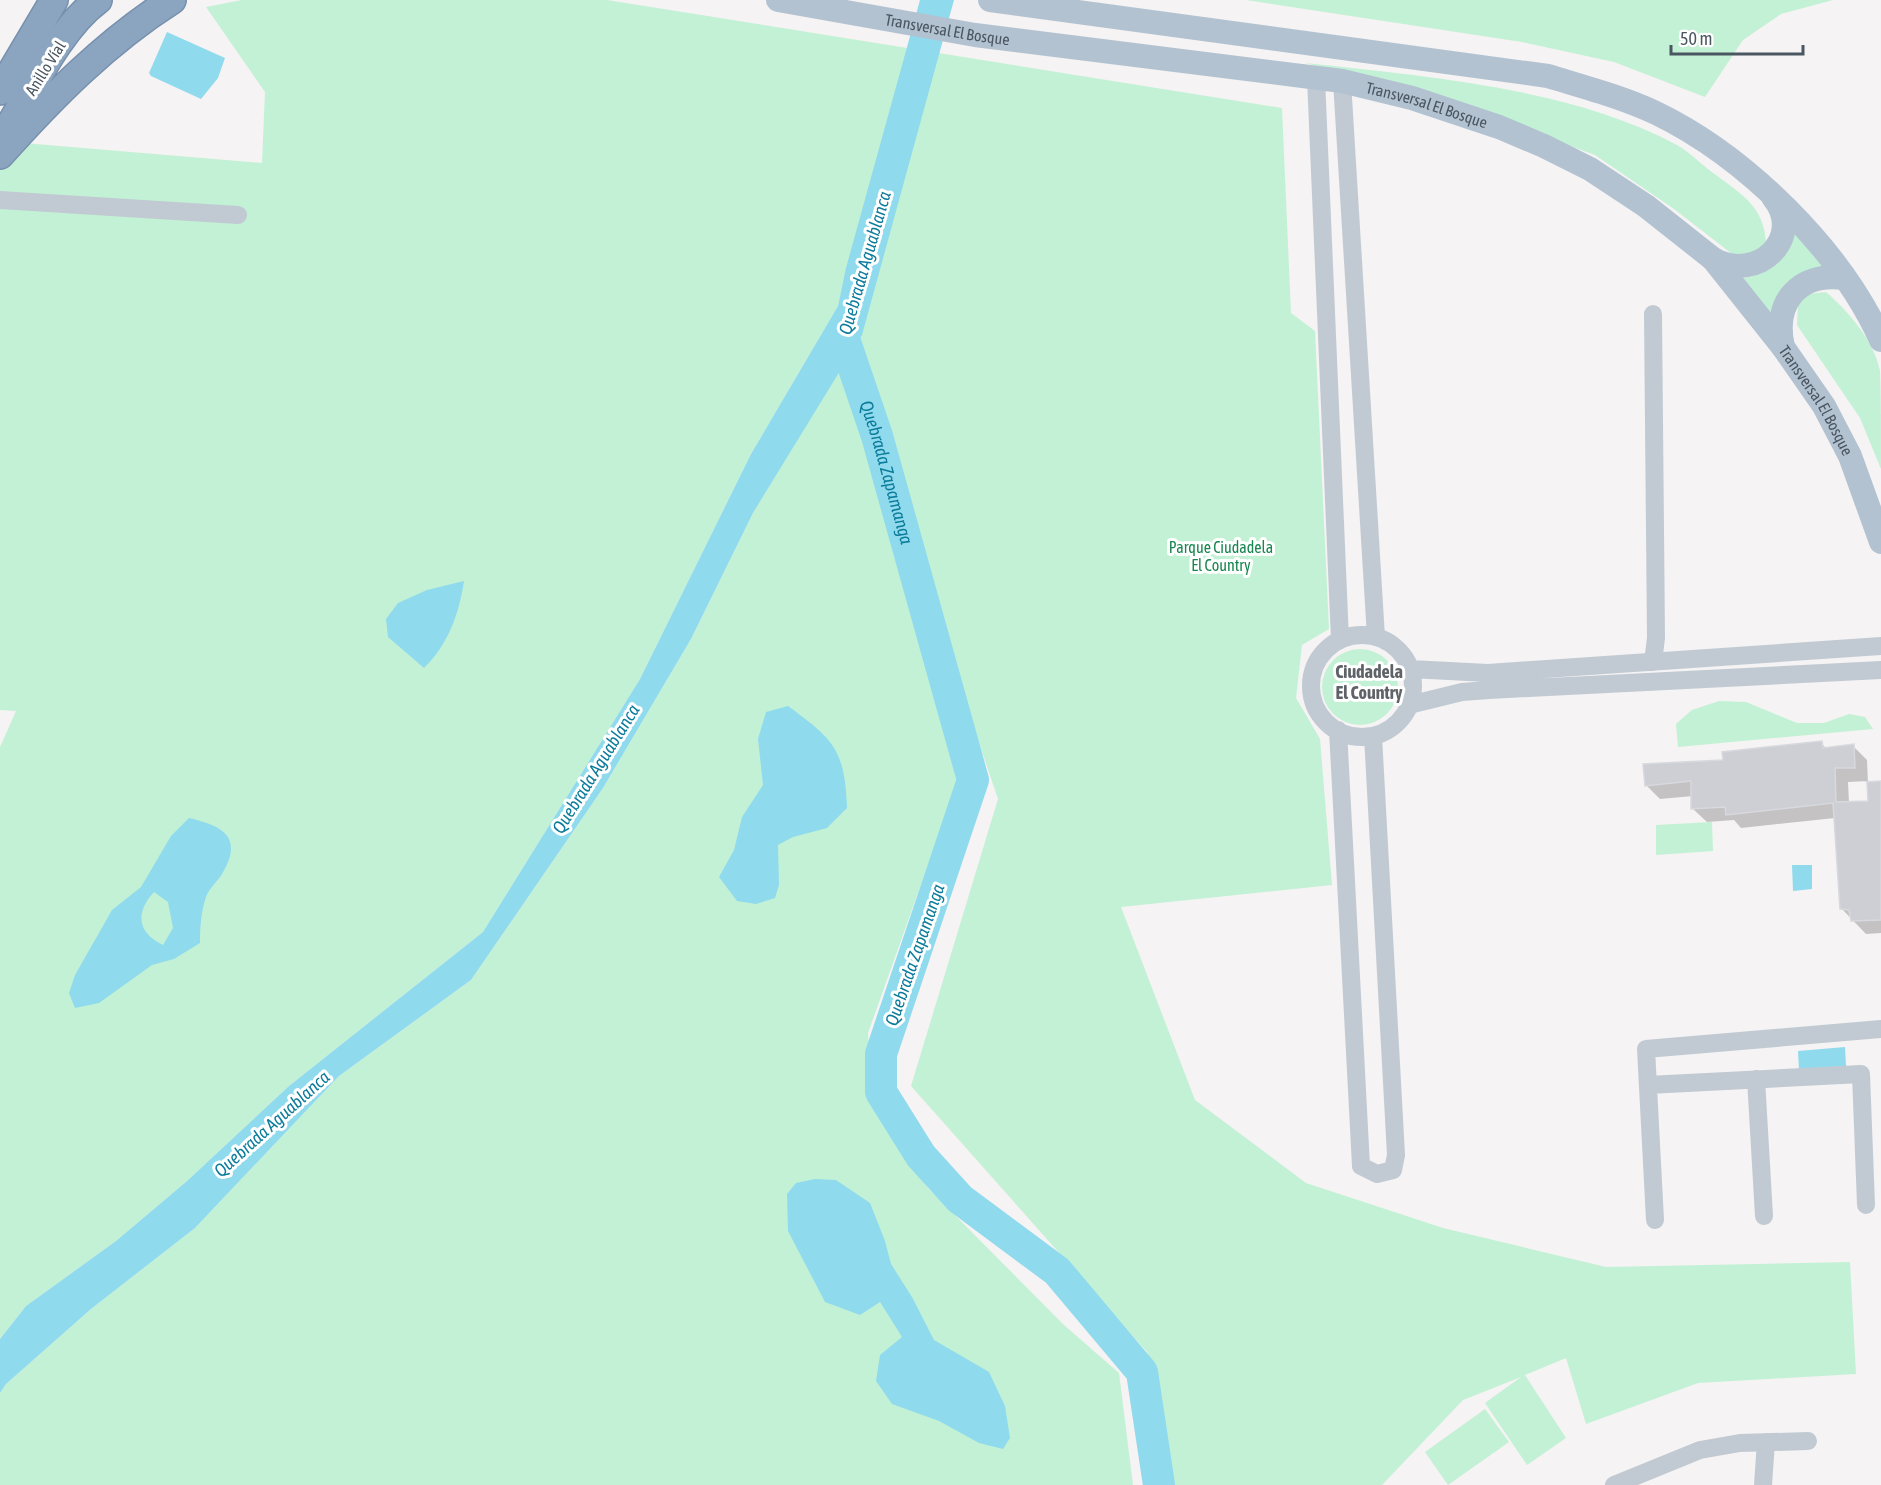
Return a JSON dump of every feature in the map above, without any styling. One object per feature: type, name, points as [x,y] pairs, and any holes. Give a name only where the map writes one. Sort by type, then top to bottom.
[{"type":"highway","name":"Anillo Víal","points":[[0,91],[54,0]]},
{"type":"highway","name":"Anillo Víal","points":[[0,141],[60,43],[88,7],[98,0]]},
{"type":"highway","points":[[0,155],[60,90],[102,51],[172,0]]},
{"type":"main road","name":"Transversal El Bosque","points":[[778,0],[975,35],[1342,81],[1412,98],[1499,127],[1544,146],[1590,169],[1646,206],[1713,259],[1783,347],[1824,406],[1850,456],[1881,542]]},
{"type":"main road","points":[[990,0],[1548,76],[1656,113],[1713,145],[1796,216],[1844,278],[1872,321],[1881,340]]},
{"type":"main road","points":[[1713,259],[1723,265],[1747,267],[1758,263],[1776,247],[1781,236],[1781,212],[1768,192]]},
{"type":"main road","points":[[1783,347],[1780,319],[1792,294],[1816,279],[1844,278]]},
{"type":"street","points":[[1316,78],[1340,640]]},
{"type":"street","points":[[1342,81],[1376,637]]},
{"type":"street","points":[[0,200],[238,215]]},
{"type":"street","points":[[1653,314],[1656,638],[1653,662]]},
{"type":"street","points":[[1351,636],[1376,637],[1397,648],[1410,669],[1413,687],[1409,705],[1395,725],[1373,736],[1349,735],[1338,730],[1320,714],[1314,703],[1312,684],[1316,667],[1321,656],[1340,640],[1351,636]]},
{"type":"street","points":[[1410,669],[1488,673],[1881,646]]},
{"type":"street","points":[[1623,665],[1624,683]]},
{"type":"street","points":[[1409,705],[1462,692],[1881,670]]},
{"type":"street","points":[[1338,730],[1361,1166],[1377,1174],[1393,1170],[1396,1155],[1373,736]]},
{"type":"street","points":[[1655,1220],[1646,1049],[1881,1029]]},
{"type":"street","points":[[1648,1085],[1861,1074],[1866,1205]]},
{"type":"street","points":[[1756,1079],[1764,1216]]},
{"type":"street","points":[[1614,1485],[1640,1479],[1700,1450],[1740,1443],[1808,1441]]},
{"type":"street","points":[[1763,1485],[1766,1442]]},
{"type":"green space","name":"Parque Ciudadela El Country","points":[[242,0],[607,0],[1282,108],[1291,313],[1315,331],[1329,629],[1302,645],[1296,698],[1320,739],[1332,885],[1121,907],[1195,1100],[1306,1183],[1443,1228],[1606,1267],[1850,1262],[1856,1374],[1698,1383],[1586,1424],[1566,1358],[1525,1375],[1566,1438],[1527,1465],[1485,1403],[1521,1377],[1463,1400],[1382,1485],[1174,1485],[1147,1352],[911,1086],[998,799],[877,441],[960,775],[868,1033],[874,1105],[928,1188],[1064,1325],[1119,1373],[1133,1485],[0,1485],[0,1393],[6,1384],[91,1309],[195,1228],[339,1076],[471,980],[603,788],[691,639],[753,513],[845,361],[871,421],[850,357],[845,276],[838,306],[751,454],[640,679],[483,932],[289,1086],[187,1181],[116,1241],[26,1306],[0,1339],[0,747],[16,711],[0,710],[0,141],[262,163],[265,92],[206,7]]},
{"type":"green space","points":[[1246,0],[1833,0],[1781,14],[1743,40],[1705,97],[1614,62],[1522,42]]},
{"type":"green space","points":[[1306,63],[1399,73],[1544,97],[1636,126],[1682,148],[1743,196],[1762,221],[1766,245],[1757,255],[1736,257],[1674,209],[1595,155],[1518,127]]},
{"type":"green space","points":[[1787,216],[1832,271],[1802,272],[1785,288],[1776,323],[1740,279],[1765,272],[1778,260],[1782,252]]},
{"type":"green space","points":[[1826,292],[1859,328],[1877,360],[1880,371],[1881,469],[1860,418],[1797,325],[1798,304],[1807,294]]},
{"type":"green space","points":[[1360,649],[1374,652],[1387,660],[1395,673],[1398,687],[1395,701],[1387,714],[1374,722],[1360,725],[1346,722],[1333,714],[1325,701],[1322,687],[1325,673],[1333,660],[1346,652]]},
{"type":"green space","points":[[1719,701],[1746,702],[1797,723],[1824,723],[1849,714],[1865,717],[1873,729],[1678,747],[1676,724],[1692,710]]},
{"type":"green space","points":[[1712,822],[1713,851],[1656,855],[1656,825]]},
{"type":"green space","points":[[1485,1409],[1509,1442],[1448,1485],[1425,1452]]},
{"type":"water","name":"Quebrada Aguablanca","points":[[920,0],[954,0],[862,335],[753,513],[691,639],[603,788],[471,980],[339,1076],[195,1228],[91,1309],[6,1384],[0,1393],[0,1339],[26,1306],[116,1241],[187,1181],[289,1086],[483,932],[640,679],[751,454],[838,306],[846,268]]},
{"type":"water","points":[[167,32],[225,58],[218,78],[201,99],[149,73]]},
{"type":"water","points":[[464,581],[459,605],[446,639],[424,668],[388,637],[386,619],[398,603],[427,590]]},
{"type":"water","points":[[788,706],[816,728],[834,747],[843,772],[847,808],[827,828],[793,837],[778,845],[779,885],[775,898],[756,904],[737,901],[719,877],[734,850],[742,817],[763,785],[758,739],[766,712]]},
{"type":"water","points":[[189,818],[220,829],[230,842],[231,851],[228,861],[204,903],[200,943],[174,959],[152,965],[99,1003],[75,1008],[69,993],[75,975],[112,910],[141,887],[171,836]],"holes":[[[154,892],[168,902],[173,928],[163,945],[148,934],[142,922],[142,915],[144,907]]]},
{"type":"water","points":[[1792,865],[1812,865],[1812,889],[1793,891]]},
{"type":"water","points":[[1845,1047],[1846,1066],[1799,1070],[1798,1051]]},
{"type":"water","points":[[815,1179],[836,1180],[870,1203],[885,1241],[891,1264],[912,1297],[934,1340],[989,1372],[1005,1406],[1010,1438],[1003,1449],[979,1443],[939,1421],[892,1404],[876,1381],[880,1355],[902,1337],[880,1302],[860,1315],[825,1302],[788,1231],[787,1194],[796,1183]]},
{"type":"building","points":[[1822,741],[1823,748],[1854,744],[1855,768],[1835,768],[1836,802],[1868,801],[1867,782],[1881,781],[1881,920],[1851,921],[1849,910],[1840,909],[1833,803],[1726,815],[1725,807],[1691,809],[1691,781],[1645,786],[1643,764],[1723,760],[1722,752]]},
{"type":"waterway","name":"Quebrada Zapamanga","points":[[844,339],[877,436],[973,780],[881,1054],[881,1092],[921,1156],[960,1199],[1057,1271],[1142,1372],[1159,1485]]},
{"type":"district","name":"Ciudadela El Country","points":[[1369,682]]}]
